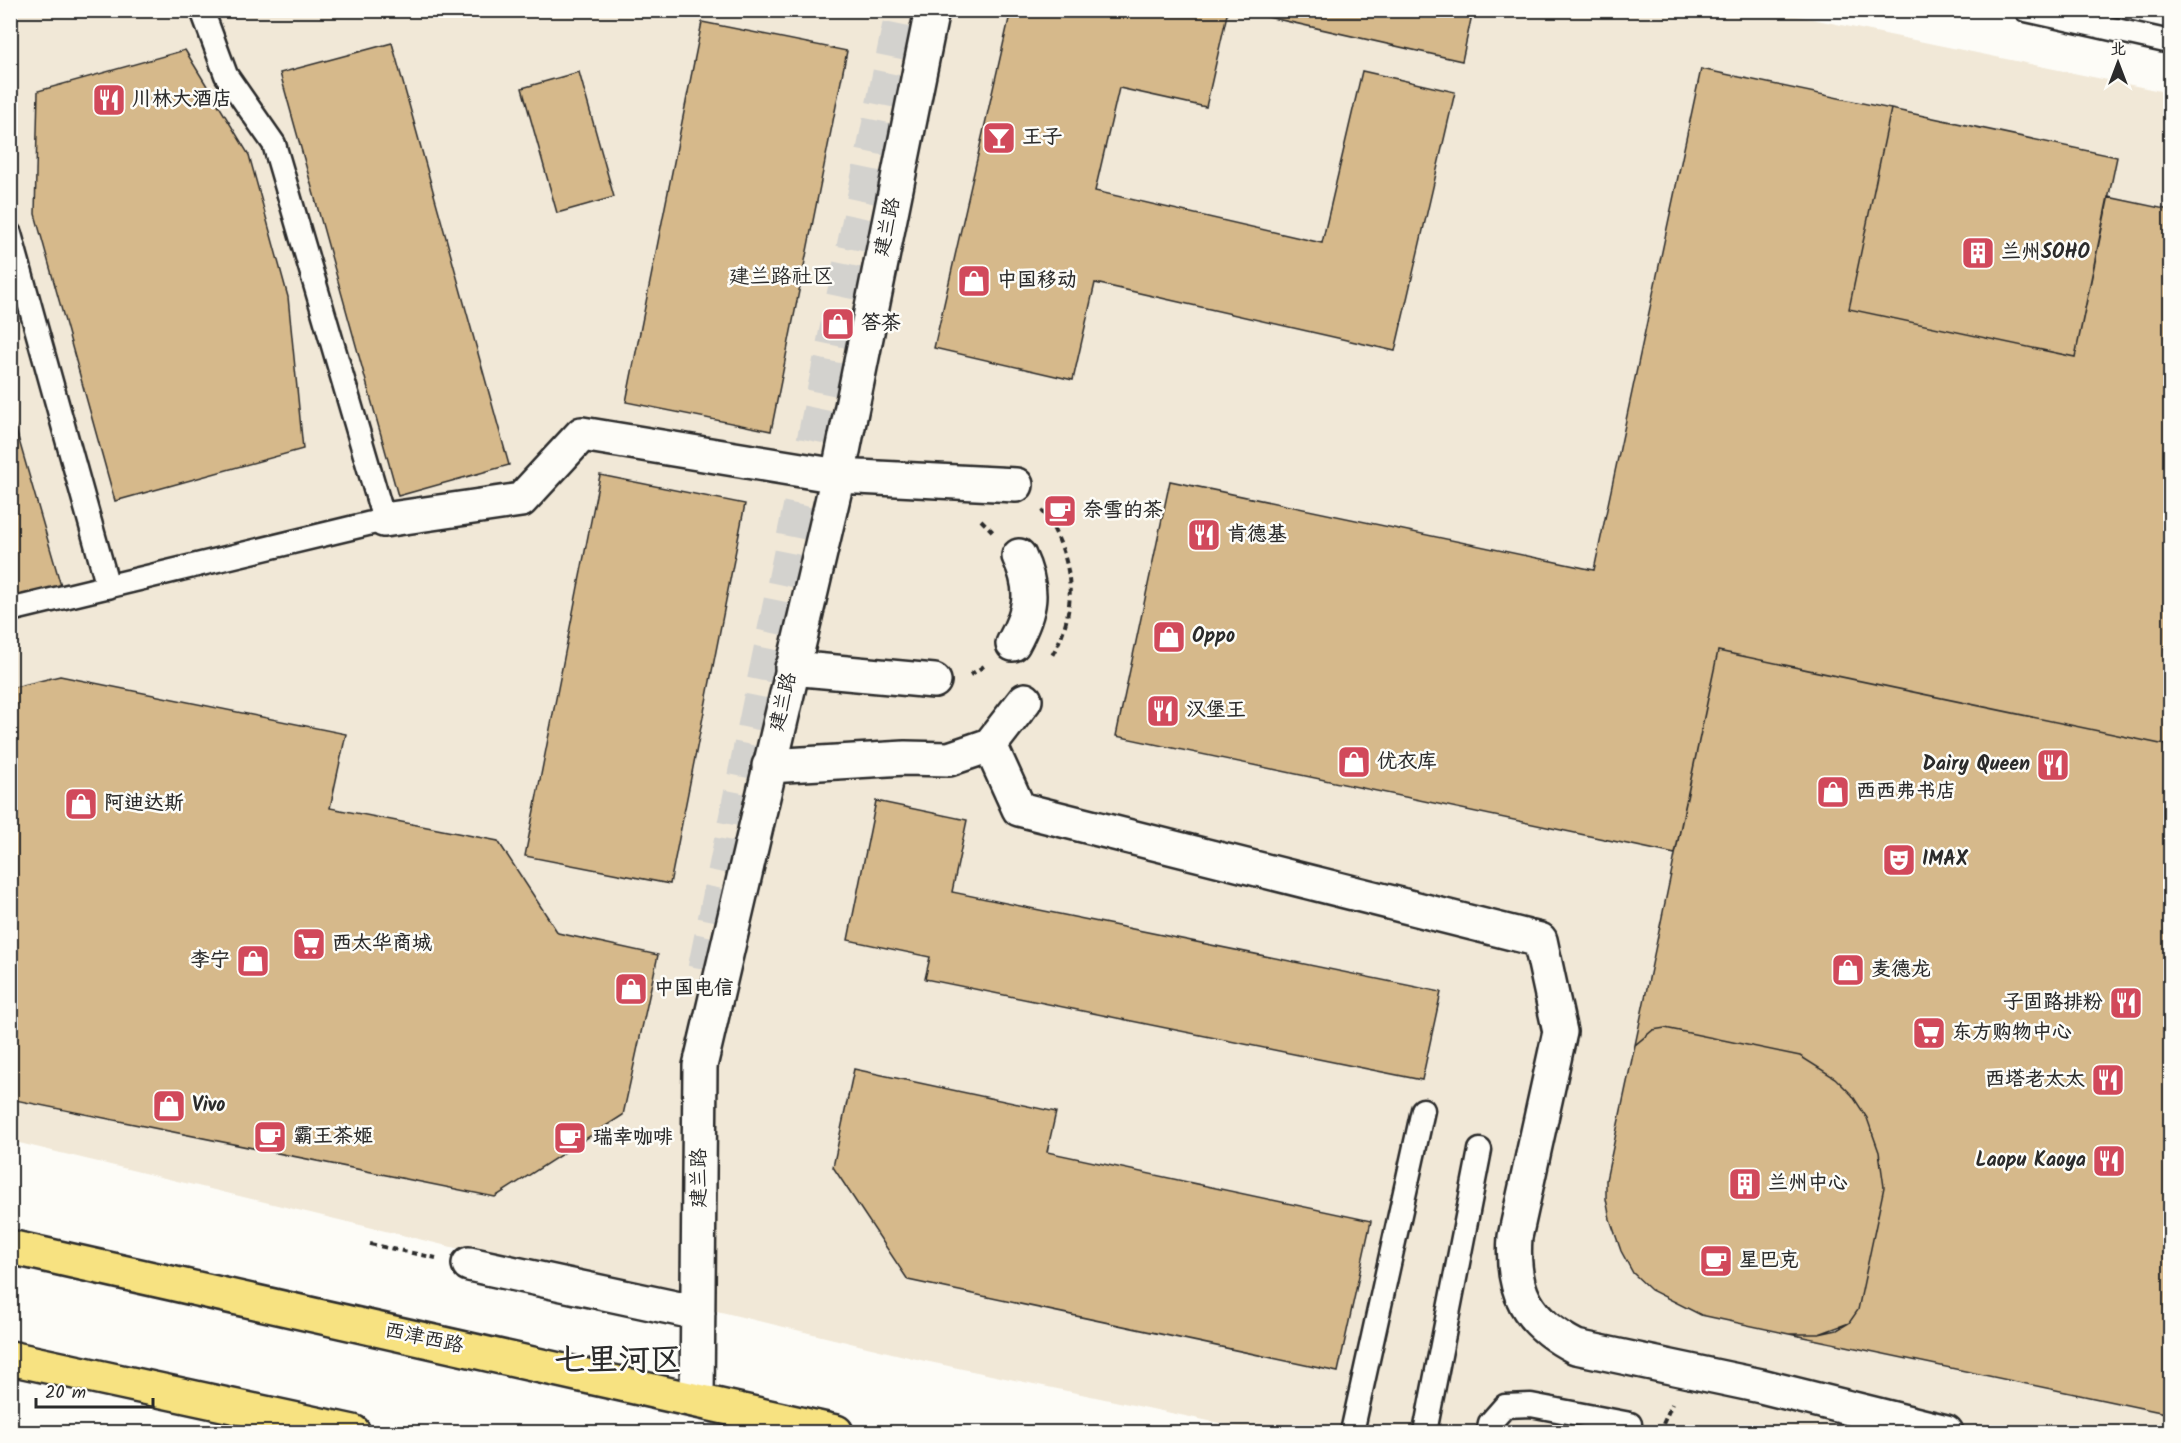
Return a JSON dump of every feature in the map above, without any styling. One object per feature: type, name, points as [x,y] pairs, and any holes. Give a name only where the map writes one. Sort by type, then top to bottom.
[{"type":"main road","name":"西津西路","points":[[10,1247],[697,1399],[836,1432]]},
{"type":"main road","points":[[10,1358],[353,1432]]},
{"type":"street","name":"建兰路","points":[[697,1399],[700,1066],[838,476],[932,10]]},
{"type":"street","points":[[384,520],[520,500],[582,434],[838,476],[1016,485]]},
{"type":"street","points":[[1013,644],[1027,619],[1029,578],[1019,556]]},
{"type":"street","points":[[792,668],[934,681]]},
{"type":"street","points":[[769,766],[905,758],[949,759],[990,745],[1025,700]]},
{"type":"street","points":[[990,745],[1019,809],[1540,940],[1560,1032],[1515,1237],[1513,1264],[1519,1291],[1532,1315],[1552,1335],[1576,1347],[1761,1386],[1946,1432]]},
{"type":"street","points":[[469,1264],[698,1313]]},
{"type":"lane","points":[[10,610],[384,520],[274,144],[226,75],[202,10]]},
{"type":"lane","points":[[2026,10],[2170,42]]},
{"type":"lane","points":[[10,234],[108,587]]},
{"type":"lane","points":[[1352,1432],[1424,1110]]},
{"type":"lane","points":[[1425,1432],[1480,1150]]},
{"type":"lane","points":[[1488,1432],[1490,1423],[1505,1406],[1531,1404],[1630,1424]]},
{"type":"path","points":[[934,681],[964,679],[1013,644]]},
{"type":"path","points":[[370,1244],[469,1264]]},
{"type":"shaded area","points":[[1768,10],[2170,93],[2170,1432],[1261,1432],[925,1361],[11,1141],[11,11]]},
{"type":"building","points":[[1011,10],[1228,10],[1206,107],[1119,88],[1095,191],[1322,243],[1362,71],[1455,92],[1395,351],[1095,283],[1073,380],[934,348]]},
{"type":"building","points":[[1237,10],[1473,10],[1462,61]]},
{"type":"building","points":[[702,22],[847,51],[771,431],[626,402]]},
{"type":"building","points":[[392,43],[509,465],[398,496],[280,73]]},
{"type":"building","points":[[185,50],[249,155],[288,297],[303,449],[115,501],[35,214],[38,91]]},
{"type":"building","points":[[1701,69],[1891,109],[1849,309],[2075,357],[2108,197],[2170,210],[2170,746],[1718,651],[1675,854],[1116,736],[1170,481],[1594,570]]},
{"type":"building","points":[[579,72],[614,197],[557,213],[522,88]]},
{"type":"building","name":"兰州SOHO","points":[[1891,109],[2117,157],[2075,357],[1849,309]]},
{"type":"building","points":[[10,409],[61,586],[10,600]]},
{"type":"building","points":[[600,475],[745,504],[670,884],[525,856]]},
{"type":"building","name":"东方购物中心","points":[[1718,651],[2170,746],[2170,1414],[1789,1334],[1819,1334],[1837,1330],[1849,1323],[1858,1310],[1884,1187],[1879,1152],[1867,1118],[1852,1095],[1835,1078],[1800,1056],[1665,1028],[1653,1030],[1635,1045]]},
{"type":"building","name":"西太华商城","points":[[60,676],[346,734],[330,808],[498,841],[558,933],[658,955],[623,1115],[495,1197],[10,1099],[10,688]]},
{"type":"building","points":[[876,801],[967,820],[952,892],[1441,992],[1422,1080],[925,979],[930,957],[848,940]]},
{"type":"building","name":"兰州中心","points":[[1665,1028],[1800,1056],[1835,1078],[1852,1095],[1867,1118],[1879,1152],[1884,1187],[1858,1310],[1849,1323],[1819,1334],[1789,1334],[1701,1315],[1651,1290],[1633,1273],[1621,1251],[1610,1219],[1606,1199],[1606,1180],[1635,1045],[1653,1030]]},
{"type":"building","points":[[854,1069],[1056,1112],[1047,1152],[1371,1221],[1338,1372],[908,1280],[833,1167]]},
{"type":"tunnel","points":[[704,969],[902,10]]},
{"type":"place","name":"川林大酒店","points":[[109,100]]},
{"type":"place","name":"王子","points":[[999,138]]},
{"type":"place","name":"兰州SOHO","points":[[1978,253]]},
{"type":"place","name":"中国移动","points":[[974,281]]},
{"type":"place","name":"答茶","points":[[838,324]]},
{"type":"place","name":"奈雪的茶","points":[[1060,511]]},
{"type":"place","name":"肯德基","points":[[1204,535]]},
{"type":"place","name":"Oppo","points":[[1169,637]]},
{"type":"place","name":"汉堡王","points":[[1163,711]]},
{"type":"place","name":"优衣库","points":[[1354,762]]},
{"type":"place","name":"Dairy Queen","points":[[2053,765]]},
{"type":"place","name":"西西弗书店","points":[[1833,792]]},
{"type":"place","name":"阿迪达斯","points":[[81,804]]},
{"type":"place","name":"IMAX","points":[[1899,860]]},
{"type":"place","name":"西太华商城","points":[[309,944]]},
{"type":"place","name":"李宁","points":[[253,961]]},
{"type":"place","name":"麦德龙","points":[[1848,970]]},
{"type":"place","name":"中国电信","points":[[631,989]]},
{"type":"place","name":"子固路排粉","points":[[2126,1003]]},
{"type":"place","name":"东方购物中心","points":[[1929,1033]]},
{"type":"place","name":"西塔老太太","points":[[2108,1080]]},
{"type":"place","name":"Vivo","points":[[169,1106]]},
{"type":"place","name":"霸王茶姬","points":[[270,1137]]},
{"type":"place","name":"瑞幸咖啡","points":[[570,1138]]},
{"type":"place","name":"Laopu Kaoya","points":[[2109,1161]]},
{"type":"place","name":"兰州中心","points":[[1745,1184]]},
{"type":"place","name":"星巴克","points":[[1716,1261]]},
{"type":"district","name":"建兰路社区","points":[[781,277]]},
{"type":"district","name":"七里河区","points":[[618,1361]]}]
